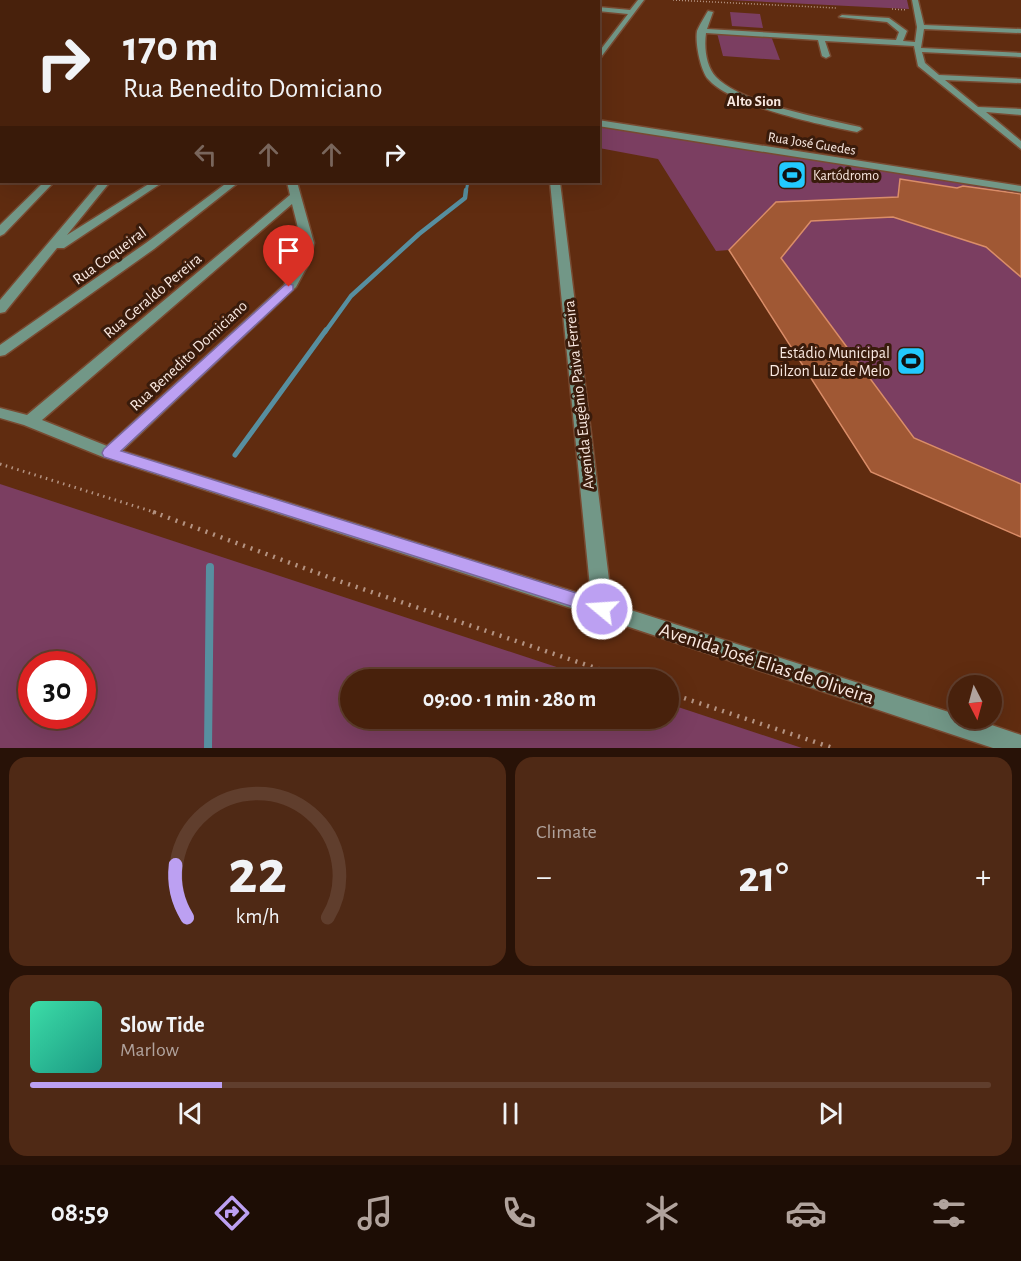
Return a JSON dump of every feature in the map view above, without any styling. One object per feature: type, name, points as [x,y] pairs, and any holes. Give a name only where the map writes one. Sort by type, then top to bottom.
[{"type":"street","points":[[601,50],[641,0]]},
{"type":"street","points":[[915,0],[921,27],[917,47],[921,64],[1021,146]]},
{"type":"street","points":[[600,9],[630,12]]},
{"type":"street","points":[[710,12],[701,31],[702,56],[712,77],[723,86],[813,120],[857,129]]},
{"type":"street","points":[[842,16],[891,21],[903,32],[899,43]]},
{"type":"street","points":[[921,27],[1021,31]]},
{"type":"street","points":[[701,31],[899,43],[917,47],[1021,55]]},
{"type":"street","points":[[821,38],[826,56]]},
{"type":"street","points":[[938,77],[1021,81]]},
{"type":"street","points":[[975,110],[1021,112]]},
{"type":"street","name":"Rua José Guedes","points":[[600,123],[1021,189]]},
{"type":"street","points":[[0,232],[48,183]]},
{"type":"street","points":[[0,309],[104,183]]},
{"type":"street","points":[[46,254],[156,183]]},
{"type":"street","name":"Rua Coqueiral","points":[[0,352],[150,246],[233,183]]},
{"type":"street","name":"Avenida Eugênio Paiva Ferreira","points":[[555,183],[602,609]]},
{"type":"street","name":"Rua Geraldo Pereira","points":[[30,421],[294,188]]},
{"type":"street","name":"Rua Benedito Domiciano","points":[[109,453],[289,287],[303,263],[308,243],[294,188]]},
{"type":"street","name":"Avenida José Elias de Oliveira","points":[[0,413],[30,421],[109,453],[602,609],[1021,746]]},
{"type":"path","points":[[673,0],[840,8]]},
{"type":"path","points":[[714,0],[836,6]]},
{"type":"path","points":[[889,9],[909,11],[889,9]]},
{"type":"path","points":[[0,464],[145,509],[339,580],[599,669]]},
{"type":"path","points":[[679,696],[832,748]]},
{"type":"shaded area","points":[[728,0],[907,0],[909,9]]},
{"type":"shaded area","points":[[730,12],[760,14],[763,28],[732,26]]},
{"type":"shaded area","points":[[717,33],[771,36],[780,60],[723,56]]},
{"type":"shaded area","name":"Estádio Municipal Dilzon Luiz de Melo","points":[[600,126],[1021,192],[1021,537],[871,472],[729,250],[716,251],[658,159],[600,148]]},
{"type":"shaded area","points":[[0,484],[563,669],[340,669],[340,729],[679,729],[679,707],[802,748],[0,748]]},
{"type":"building","points":[[900,179],[957,188],[963,186],[1021,194],[1021,277],[986,247],[893,217],[811,221],[781,258],[914,438],[1021,484],[1021,537],[871,472],[729,250],[776,202],[898,197]]},
{"type":"waterway","points":[[466,192],[468,183]]},
{"type":"waterway","points":[[325,332],[351,296],[419,234],[465,198],[466,190]]},
{"type":"waterway","points":[[235,455],[326,330]]},
{"type":"waterway","points":[[208,748],[210,567]]},
{"type":"place","name":"Kartódromo","points":[[792,175]]},
{"type":"place","name":"Estádio Municipal Dilzon Luiz de Melo","points":[[911,361]]},
{"type":"district","name":"Alto Sion","points":[[754,101]]},
{"type":"route","points":[[289,287],[109,453],[602,609]]}]
